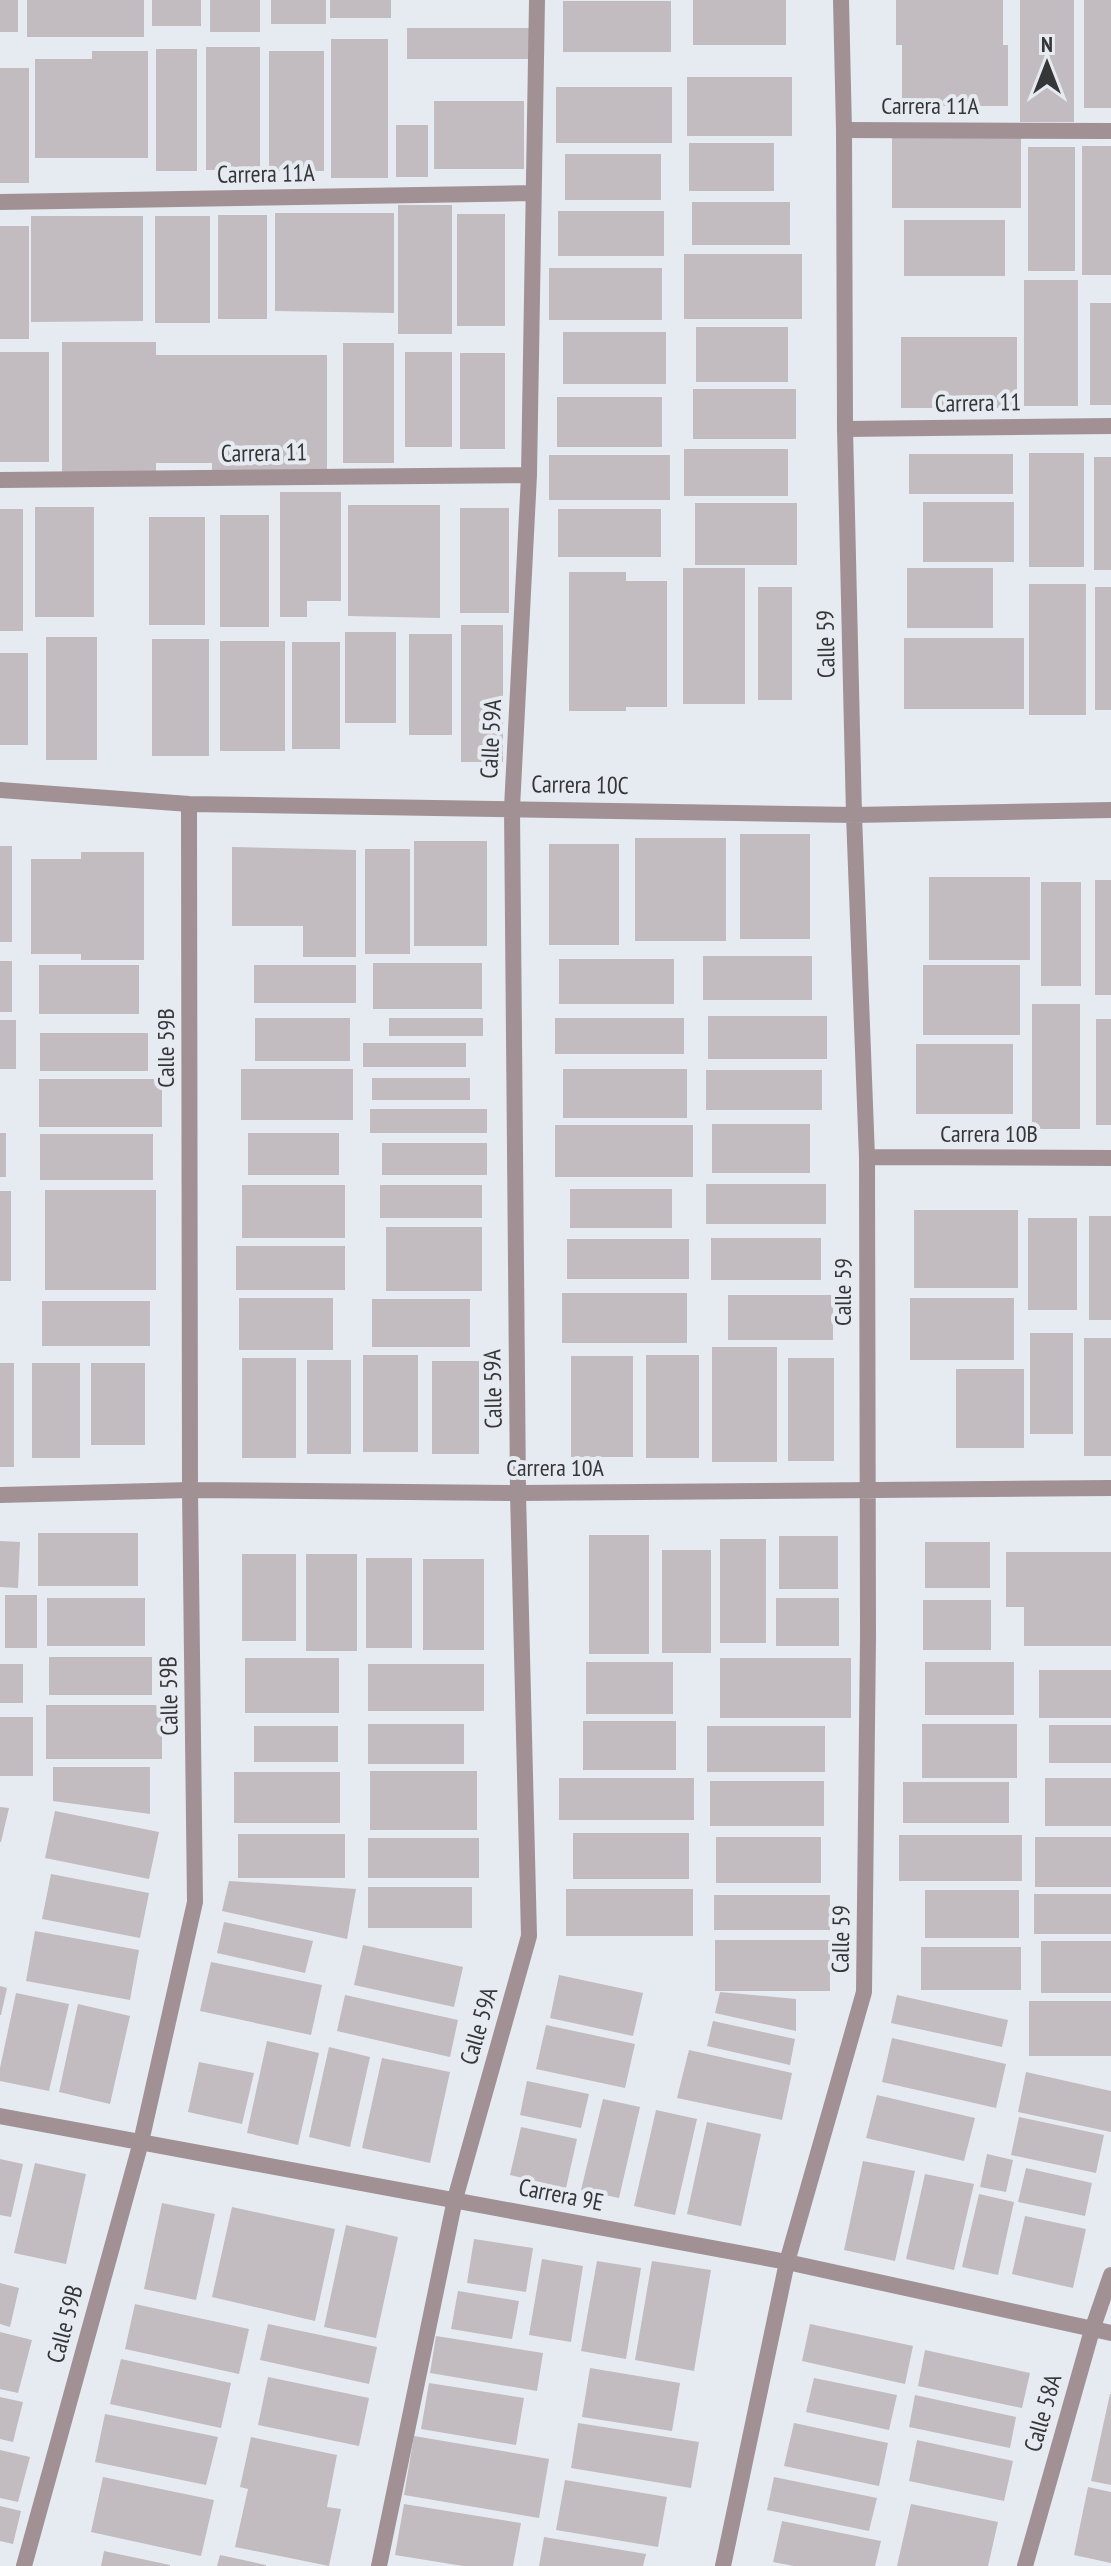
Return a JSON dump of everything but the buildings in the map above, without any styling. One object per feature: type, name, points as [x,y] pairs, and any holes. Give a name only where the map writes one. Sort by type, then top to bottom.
[{"type":"street","name":"Calle 59A","points":[[379,2566],[455,2199],[529,1936],[518,1493],[512,808],[529,475],[537,0]]},
{"type":"street","name":"Calle 59","points":[[723,2566],[787,2262],[864,1992],[867,1157],[854,815],[845,429],[841,0]]},
{"type":"street","name":"Carrera 11A","points":[[844,130],[1111,131]]},
{"type":"street","name":"Carrera 11A","points":[[0,202],[533,193]]},
{"type":"street","name":"Carrera 11","points":[[845,429],[1111,426]]},
{"type":"street","name":"Carrera 11","points":[[0,480],[529,475]]},
{"type":"street","name":"Carrera 10C","points":[[0,790],[189,804],[854,815],[1111,810]]},
{"type":"street","name":"Calle 59B","points":[[24,2566],[141,2142],[195,1902],[190,1490],[189,804]]},
{"type":"street","name":"Carrera 10B","points":[[867,1157],[1111,1158]]},
{"type":"street","name":"Carrera 10A","points":[[0,1495],[190,1490],[518,1493],[1111,1488]]},
{"type":"street","name":"Carrera 9E","points":[[0,2116],[787,2262],[1111,2333]]},
{"type":"street","name":"Calle 58A","points":[[1025,2566],[1092,2330],[1111,2275]]}]
